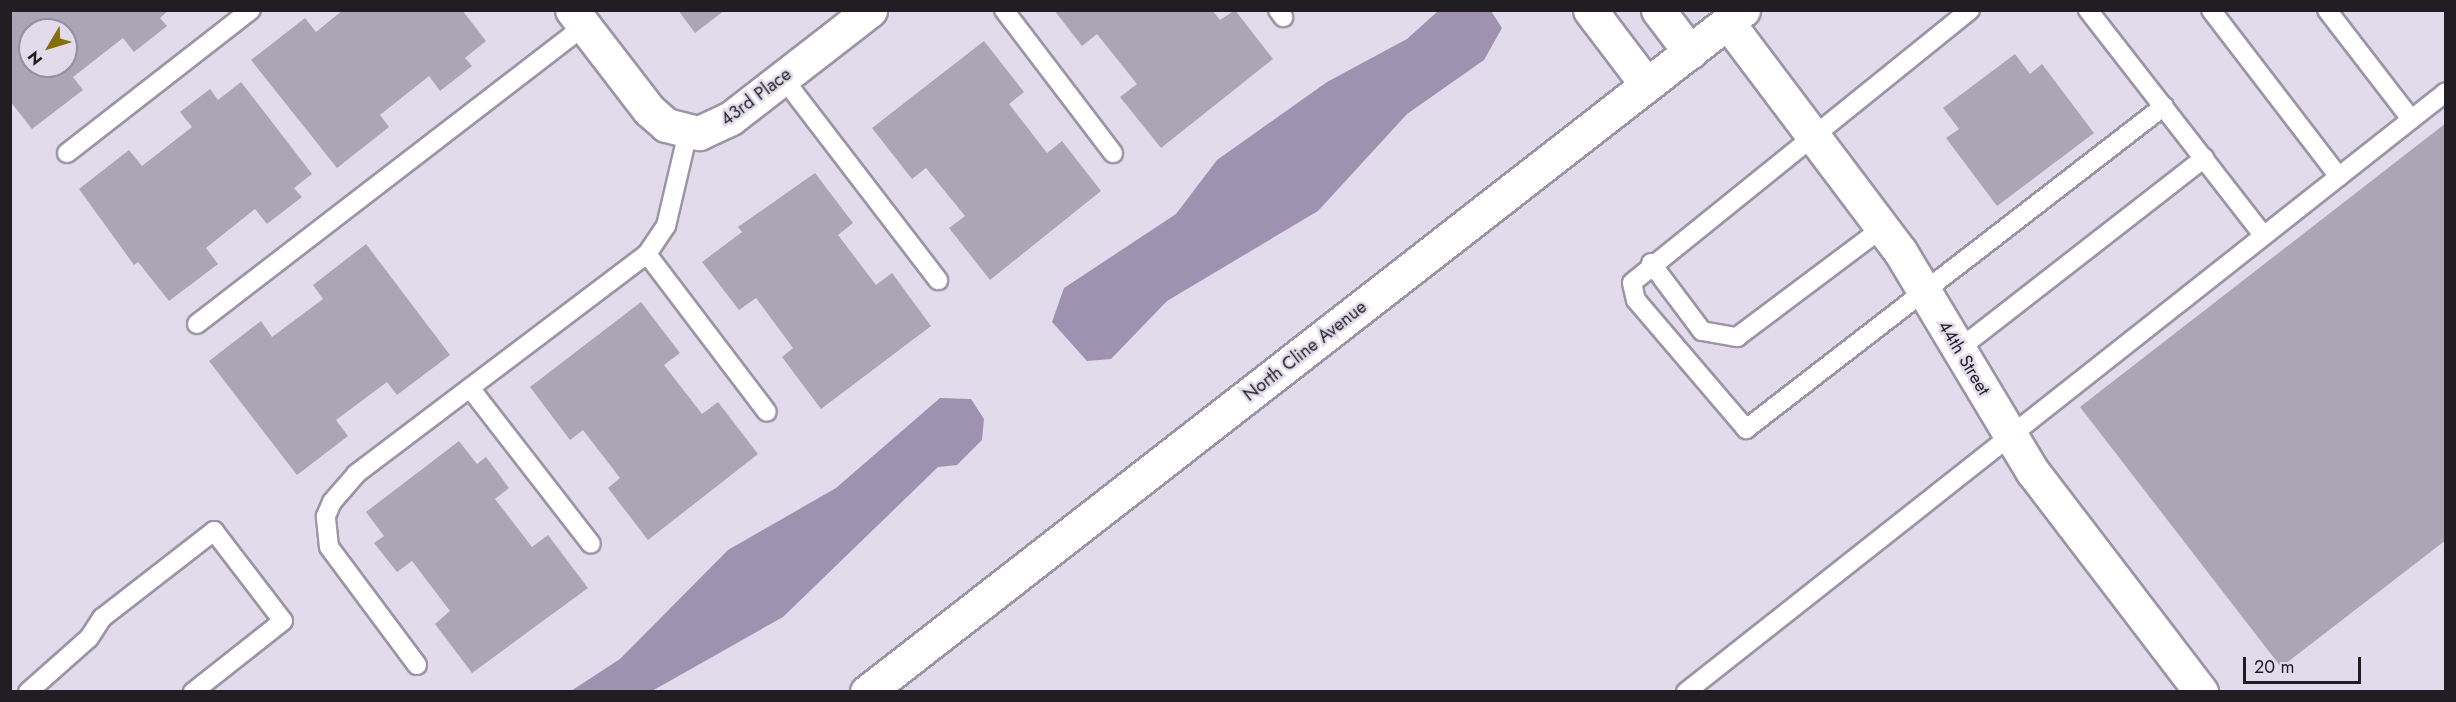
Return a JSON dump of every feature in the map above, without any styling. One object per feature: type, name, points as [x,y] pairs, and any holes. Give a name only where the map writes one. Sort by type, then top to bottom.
[{"type":"street","name":"43rd Place","points":[[688,132],[716,128],[870,10]]},
{"type":"street","points":[[1590,10],[1647,85]]},
{"type":"street","points":[[1658,10],[1690,52]]},
{"type":"street","name":"North Cline Avenue","points":[[867,692],[1736,17]]},
{"type":"street","name":"44th Street","points":[[1736,17],[1812,134],[1882,228],[1925,292],[2013,438],[2201,692]]},
{"type":"street","points":[[578,18],[650,110],[666,125],[688,132]]},
{"type":"lane","points":[[67,153],[251,10]]},
{"type":"lane","points":[[1004,10],[1113,153]]},
{"type":"lane","points":[[1970,10],[1652,263],[1632,283],[1636,300],[1746,429],[2164,106]]},
{"type":"lane","points":[[2088,10],[2264,236]]},
{"type":"lane","points":[[2211,10],[2339,177]]},
{"type":"lane","points":[[2328,10],[2411,119]]},
{"type":"lane","points":[[197,324],[578,18]]},
{"type":"lane","points":[[783,78],[938,280]]},
{"type":"lane","points":[[1686,692],[2013,438],[2445,92]]},
{"type":"lane","points":[[417,665],[329,547],[326,516],[341,488],[356,474],[647,254],[666,226],[688,132]]},
{"type":"lane","points":[[1959,349],[2204,158]]},
{"type":"lane","points":[[1652,263],[1702,331],[1737,337],[1882,228]]},
{"type":"lane","points":[[647,254],[767,412]]},
{"type":"lane","points":[[470,388],[591,544]]},
{"type":"lane","points":[[28,692],[89,638],[102,618],[214,531],[283,621],[193,692]]},
{"type":"shaded area","points":[[1438,11],[1491,11],[1502,28],[1484,60],[1407,114],[1318,211],[1167,301],[1111,359],[1087,361],[1052,322],[1064,288],[1176,214],[1217,160],[1327,82],[1407,39]]},
{"type":"shaded area","points":[[940,398],[971,399],[984,419],[982,440],[957,465],[938,467],[783,617],[652,691],[571,691],[620,659],[728,550],[836,488]]},
{"type":"building","points":[[10,10],[169,10],[160,18],[167,26],[134,52],[123,38],[78,73],[78,18],[18,18],[18,78],[74,78],[83,90],[32,129],[10,101]]},
{"type":"building","points":[[343,10],[462,10],[486,41],[465,58],[472,66],[440,91],[429,76],[380,115],[389,127],[337,168],[251,60],[305,18],[316,32]]},
{"type":"building","points":[[678,10],[725,10],[695,33]]},
{"type":"building","points":[[1054,10],[1212,10],[1220,20],[1235,10],[1273,59],[1161,148],[1120,97],[1137,84],[1097,34],[1082,46]]},
{"type":"building","points":[[984,41],[1024,92],[1009,104],[1047,153],[1062,141],[1101,191],[990,280],[949,228],[965,216],[926,168],[912,179],[872,128]]},
{"type":"building","points":[[2015,54],[2030,74],[2042,64],[2094,133],[1997,206],[1946,138],[1959,129],[1943,108]]},
{"type":"building","points":[[241,82],[312,174],[294,188],[302,197],[267,224],[255,209],[206,248],[218,264],[169,301],[138,262],[134,265],[79,189],[129,150],[142,166],[192,127],[180,112],[210,89],[218,100]]},
{"type":"building","points":[[2446,123],[2446,540],[2281,667],[2080,407]]},
{"type":"building","points":[[815,173],[853,223],[838,235],[876,285],[892,273],[931,326],[821,409],[782,357],[793,348],[756,298],[739,310],[702,262],[742,232],[738,227]]},
{"type":"building","points":[[366,244],[450,355],[397,395],[387,382],[336,420],[348,436],[297,475],[209,361],[261,321],[272,337],[323,299],[313,285]]},
{"type":"building","points":[[641,302],[680,353],[664,365],[702,414],[718,402],[758,454],[648,540],[608,488],[620,478],[583,430],[570,440],[530,387]]},
{"type":"building","points":[[459,441],[477,464],[486,457],[509,488],[495,499],[532,547],[548,535],[588,588],[472,673],[435,624],[450,611],[412,561],[397,572],[374,543],[384,536],[366,512]]}]
